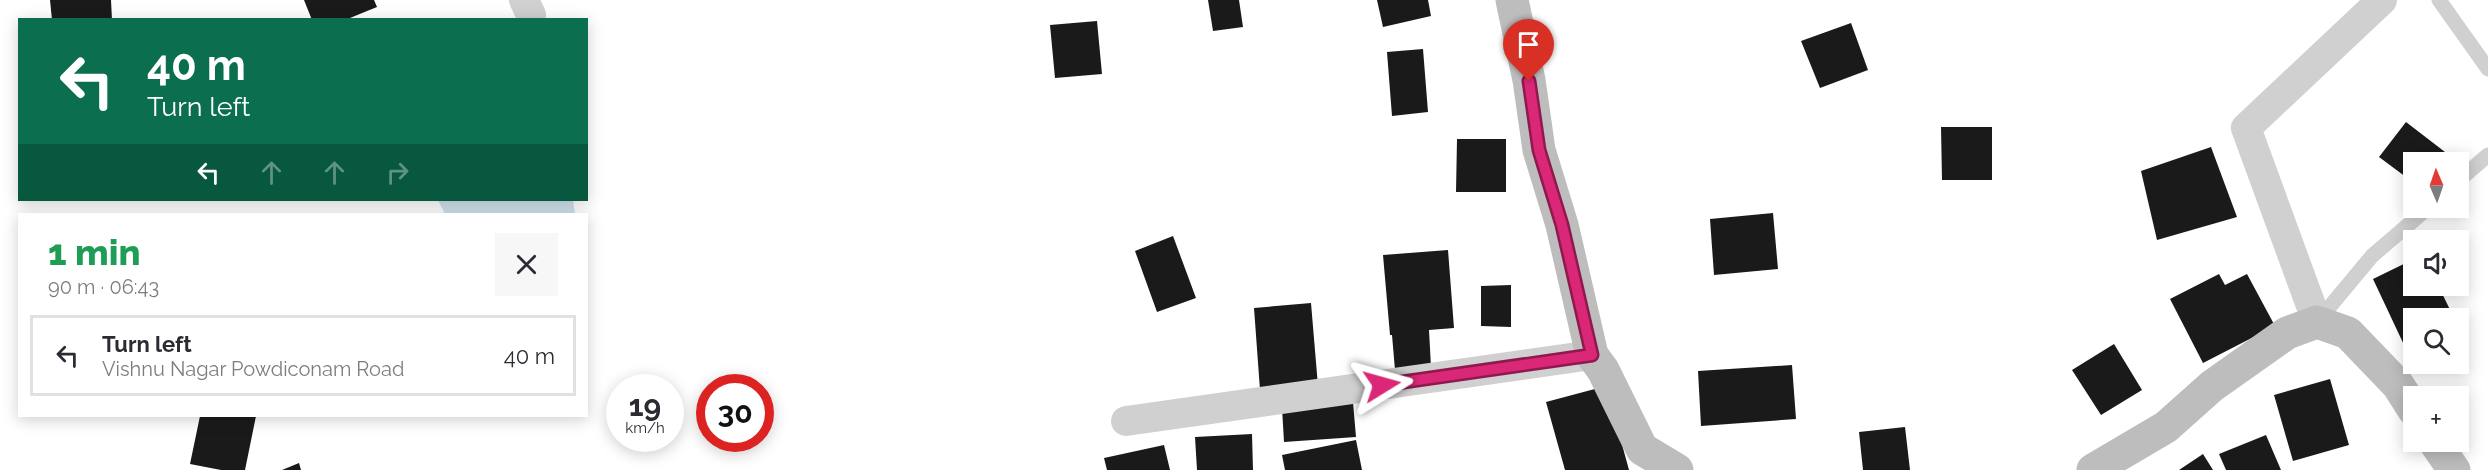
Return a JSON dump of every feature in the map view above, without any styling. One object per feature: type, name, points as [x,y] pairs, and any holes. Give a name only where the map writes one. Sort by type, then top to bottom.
[{"type":"street","points":[[1512,0],[1529,81],[1539,150],[1562,225],[1592,355],[1603,370],[1642,460],[1677,470]]},
{"type":"street","points":[[2317,322],[2246,128],[2382,0]]},
{"type":"street","points":[[2093,470],[2166,427],[2212,386],[2287,333],[2317,322],[2348,333],[2403,393]]},
{"type":"street","points":[[1126,421],[1592,355]]},
{"type":"street","points":[[2442,452],[2454,470]]},
{"type":"lane","points":[[2439,0],[2488,69]]},
{"type":"lane","points":[[2469,171],[2488,155]]},
{"type":"lane","points":[[2317,322],[2372,256],[2416,218]]},
{"type":"water","points":[[438,201],[573,201],[575,213],[444,213]]},
{"type":"building","points":[[50,0],[111,0],[112,18],[52,18]]},
{"type":"building","points":[[304,0],[374,0],[377,7],[350,18],[311,18]]},
{"type":"building","points":[[1208,0],[1239,0],[1243,27],[1213,31]]},
{"type":"building","points":[[1377,0],[1428,0],[1431,16],[1383,27]]},
{"type":"building","points":[[1097,21],[1102,74],[1055,78],[1050,25]]},
{"type":"building","points":[[1851,23],[1868,70],[1820,88],[1801,41]]},
{"type":"building","points":[[1423,49],[1428,112],[1392,116],[1387,52]]},
{"type":"building","points":[[2406,122],[2445,152],[2403,152],[2403,175],[2379,157]]},
{"type":"building","points":[[1941,127],[1992,127],[1992,180],[1942,180]]},
{"type":"building","points":[[1457,139],[1506,139],[1506,192],[1456,192]]},
{"type":"building","points":[[2211,147],[2237,217],[2157,240],[2141,171]]},
{"type":"building","points":[[1773,213],[1778,269],[1714,275],[1710,219]]},
{"type":"building","points":[[1173,236],[1196,298],[1157,312],[1135,251]]},
{"type":"building","points":[[1448,250],[1454,328],[1429,330],[1431,367],[1395,370],[1383,255]]},
{"type":"building","points":[[2403,264],[2403,296],[2443,296],[2449,308],[2403,308],[2403,343],[2373,279]]},
{"type":"building","points":[[2219,274],[2225,285],[2247,274],[2275,326],[2203,363],[2170,299]]},
{"type":"building","points":[[1511,285],[1511,327],[1481,326],[1481,286]]},
{"type":"building","points":[[1311,303],[1318,386],[1260,390],[1254,308]]},
{"type":"building","points":[[2114,344],[2142,390],[2101,415],[2072,370]]},
{"type":"building","points":[[1792,365],[1796,419],[1701,426],[1698,371]]},
{"type":"building","points":[[2330,379],[2349,445],[2293,461],[2274,395]]},
{"type":"building","points":[[1606,386],[1629,470],[1565,470],[1546,402]]},
{"type":"building","points":[[1353,402],[1356,437],[1284,442],[1282,408]]},
{"type":"building","points":[[200,417],[256,417],[245,470],[221,470],[190,464]]},
{"type":"building","points":[[1905,427],[1910,470],[1863,470],[1859,432]]},
{"type":"building","points":[[1252,434],[1253,470],[1197,470],[1195,437]]},
{"type":"building","points":[[2266,435],[2281,470],[2226,470],[2219,454]]},
{"type":"building","points":[[1356,440],[1362,470],[1285,470],[1282,455]]},
{"type":"building","points":[[1164,445],[1170,470],[1107,470],[1104,458]]},
{"type":"building","points":[[2203,454],[2213,470],[2179,470]]},
{"type":"building","points":[[299,463],[301,470],[282,470]]},
{"type":"route","points":[[1382,385],[1592,355],[1562,225],[1539,150],[1529,81]]}]
